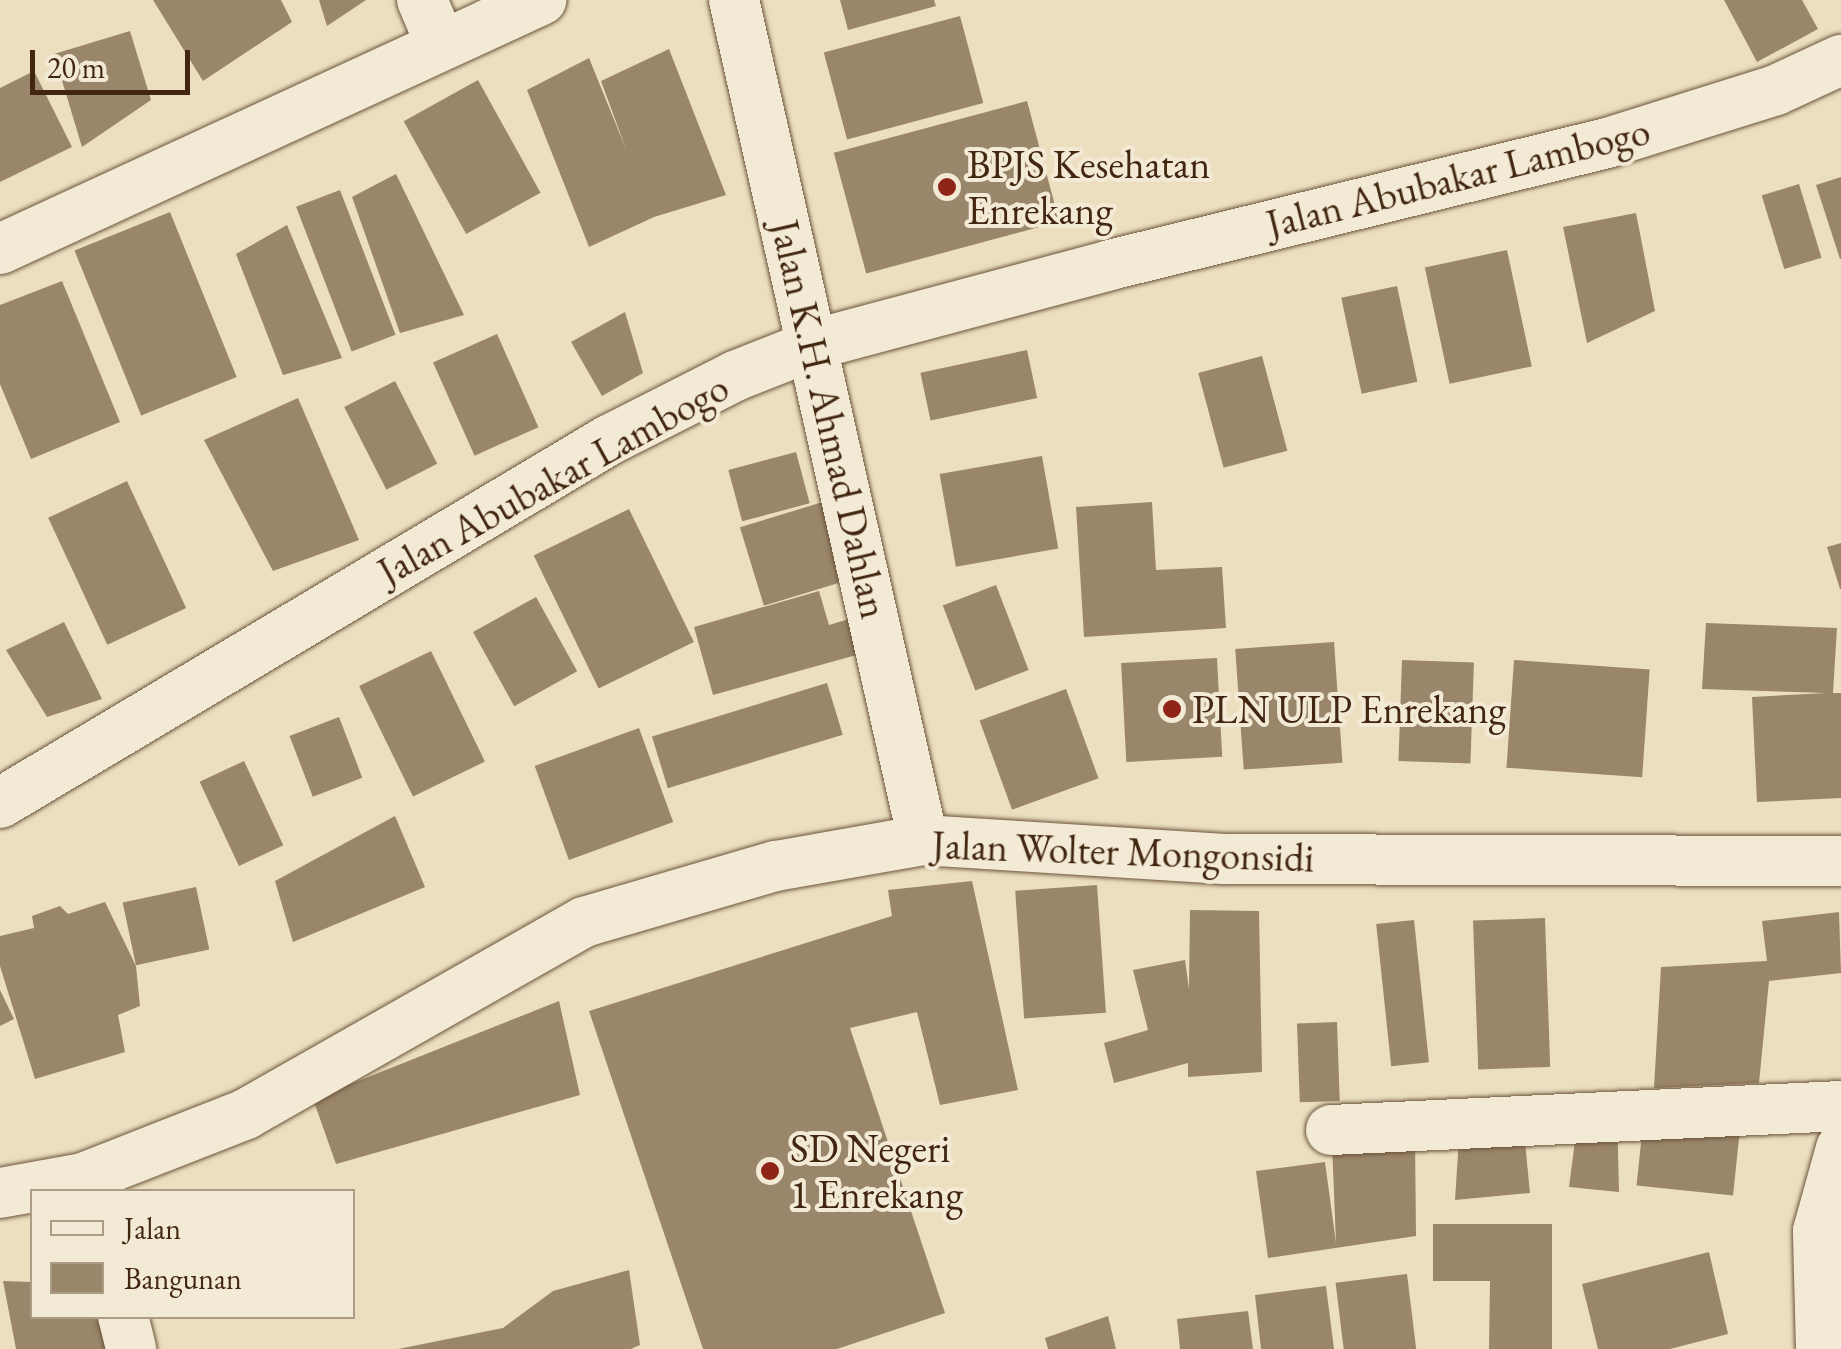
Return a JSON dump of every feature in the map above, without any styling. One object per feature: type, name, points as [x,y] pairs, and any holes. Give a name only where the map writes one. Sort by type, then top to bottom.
[{"type":"street","points":[[422,0],[440,45]]},
{"type":"street","points":[[0,250],[541,0]]},
{"type":"street","name":"Jalan K.H. Ahmad Dahlan","points":[[734,0],[816,344],[923,840]]},
{"type":"street","name":"Jalan Abubakar Lambogo","points":[[0,803],[609,440],[816,344],[1607,143],[1776,90],[1841,60]]},
{"type":"street","name":"Jalan Wolter Mongonsidi","points":[[42,1189],[85,1185],[246,1114],[584,922],[776,866],[923,840],[1223,859],[1841,861]]},
{"type":"street","points":[[1332,1130],[1841,1106]]},
{"type":"street","points":[[1820,1349],[1818,1230],[1841,1148]]},
{"type":"street","name":"Jalan Wolter Mongonsidi","points":[[0,1193],[30,1190]]},
{"type":"street","points":[[123,1319],[131,1349]]},
{"type":"building","points":[[153,0],[281,0],[292,22],[203,81]]},
{"type":"building","points":[[319,0],[366,0],[327,26]]},
{"type":"building","points":[[840,0],[934,0],[936,6],[848,30]]},
{"type":"building","points":[[1724,0],[1802,0],[1818,29],[1757,62]]},
{"type":"building","points":[[960,16],[983,103],[847,139],[824,52]]},
{"type":"building","points":[[130,31],[151,100],[82,147],[54,54]]},
{"type":"building","points":[[669,49],[726,195],[654,217],[589,247],[527,90],[589,58],[626,149],[601,81]]},
{"type":"building","points":[[34,71],[72,147],[0,182],[0,88]]},
{"type":"building","points":[[478,80],[541,193],[466,234],[404,121]]},
{"type":"building","name":"BPJS Kesehatan Enrekang","points":[[1027,101],[1059,222],[866,274],[834,153]]},
{"type":"building","points":[[396,174],[464,315],[400,333],[352,197]]},
{"type":"building","points":[[1841,177],[1841,259],[1840,259],[1816,185]]},
{"type":"building","points":[[1799,184],[1822,258],[1784,269],[1762,195]]},
{"type":"building","points":[[340,190],[396,335],[352,352],[296,207]]},
{"type":"building","points":[[170,212],[237,377],[141,416],[75,251]]},
{"type":"building","points":[[1636,213],[1655,311],[1587,343],[1563,227]]},
{"type":"building","points":[[287,225],[342,358],[283,375],[236,254]]},
{"type":"building","points":[[1507,250],[1532,366],[1450,384],[1425,267]]},
{"type":"building","points":[[62,281],[120,422],[31,459],[0,384],[0,305]]},
{"type":"building","points":[[1397,286],[1417,382],[1362,394],[1341,298]]},
{"type":"building","points":[[625,312],[643,373],[602,396],[571,342]]},
{"type":"building","points":[[497,334],[538,427],[475,456],[433,362]]},
{"type":"building","points":[[1027,350],[1037,398],[931,421],[920,373]]},
{"type":"building","points":[[1262,356],[1287,451],[1224,468],[1198,373]]},
{"type":"building","points":[[395,381],[437,464],[386,490],[344,407]]},
{"type":"building","points":[[298,398],[359,540],[273,571],[204,440]]},
{"type":"building","points":[[796,452],[810,503],[742,521],[728,470]]},
{"type":"building","points":[[1042,456],[1058,549],[956,567],[940,474]]},
{"type":"building","points":[[127,481],[186,608],[107,645],[48,518]]},
{"type":"building","points":[[826,501],[850,579],[764,606],[740,527]]},
{"type":"building","points":[[1152,502],[1156,570],[1222,567],[1226,628],[1084,637],[1076,507]]},
{"type":"building","points":[[629,509],[694,642],[599,688],[534,555]]},
{"type":"building","points":[[1841,543],[1841,589],[1840,589],[1827,547]]},
{"type":"building","points":[[996,585],[1029,670],[975,690],[943,605]]},
{"type":"building","points":[[819,591],[829,625],[849,619],[860,654],[713,695],[694,627]]},
{"type":"building","points":[[536,597],[577,671],[514,706],[473,632]]},
{"type":"building","points":[[64,622],[102,699],[47,717],[6,650]]},
{"type":"building","points":[[1706,623],[1837,628],[1833,693],[1841,693],[1841,798],[1757,802],[1752,697],[1826,693],[1702,689]]},
{"type":"building","points":[[1334,642],[1342,763],[1244,770],[1235,649]]},
{"type":"building","points":[[431,651],[485,762],[413,797],[359,686]]},
{"type":"building","name":"PLN ULP Enrekang","points":[[1217,658],[1222,757],[1126,762],[1121,663]]},
{"type":"building","points":[[1402,660],[1474,663],[1470,763],[1398,761]]},
{"type":"building","points":[[1514,660],[1650,669],[1642,777],[1506,768]]},
{"type":"building","points":[[827,683],[843,735],[668,788],[652,737]]},
{"type":"building","points":[[1066,689],[1098,778],[1012,810],[980,720]]},
{"type":"building","points":[[339,717],[362,778],[313,797],[290,736]]},
{"type":"building","points":[[639,728],[673,822],[569,860],[535,766]]},
{"type":"building","points":[[244,761],[283,845],[239,866],[200,782]]},
{"type":"building","points":[[395,816],[425,887],[293,942],[275,881]]},
{"type":"building","name":"SD Negeri 1 Enrekang","points":[[972,881],[1018,1090],[940,1105],[917,1012],[850,1028],[945,1313],[837,1349],[703,1349],[589,1011],[892,916],[888,890]]},
{"type":"building","points":[[1097,885],[1106,1013],[1024,1018],[1015,891]]},
{"type":"building","points":[[196,887],[209,950],[136,965],[123,903]]},
{"type":"building","points":[[105,902],[136,966],[140,1006],[118,1015],[125,1052],[35,1079],[0,966],[0,936],[34,928],[32,916],[60,906],[68,914]]},
{"type":"building","points":[[1190,910],[1259,911],[1262,1072],[1188,1077],[1188,1063],[1114,1083],[1104,1043],[1148,1030],[1133,970],[1185,960],[1189,989]]},
{"type":"building","points":[[1839,912],[1841,973],[1769,981],[1759,1083],[1654,1088],[1661,967],[1767,961],[1762,921]]},
{"type":"building","points":[[1545,918],[1550,1067],[1478,1069],[1473,921]]},
{"type":"building","points":[[1414,920],[1429,1062],[1391,1066],[1376,924]]},
{"type":"building","points":[[0,990],[14,1019],[0,1026]]},
{"type":"building","points":[[559,1001],[580,1095],[336,1164],[313,1099]]},
{"type":"building","points":[[1337,1022],[1340,1101],[1300,1102],[1297,1023]]},
{"type":"building","points":[[1646,1100],[1742,1110],[1733,1196],[1637,1185]]},
{"type":"building","points":[[1521,1102],[1530,1193],[1455,1200],[1461,1108]]},
{"type":"building","points":[[1617,1109],[1619,1192],[1569,1187],[1579,1110]]},
{"type":"building","points":[[1415,1138],[1416,1236],[1268,1258],[1256,1171],[1325,1162],[1336,1243],[1332,1144]]},
{"type":"building","points":[[1433,1224],[1552,1224],[1552,1349],[1489,1349],[1490,1281],[1433,1281]]},
{"type":"building","points":[[1709,1252],[1728,1334],[1670,1349],[1598,1349],[1582,1284]]},
{"type":"building","points":[[629,1270],[640,1345],[631,1349],[398,1349],[503,1328],[553,1291]]},
{"type":"building","points":[[1407,1274],[1416,1349],[1344,1349],[1336,1283]]},
{"type":"building","points":[[3,1281],[30,1282],[30,1319],[97,1319],[108,1349],[16,1349]]},
{"type":"building","points":[[1326,1286],[1334,1349],[1261,1349],[1255,1295]]},
{"type":"building","points":[[1248,1311],[1253,1349],[1180,1349],[1177,1319]]},
{"type":"building","points":[[1108,1316],[1116,1349],[1048,1349],[1045,1338]]},
{"type":"place","name":"BPJS Kesehatan Enrekang","points":[[947,187]]},
{"type":"place","name":"PLN ULP Enrekang","points":[[1172,709]]},
{"type":"place","name":"SD Negeri 1 Enrekang","points":[[770,1171]]}]
